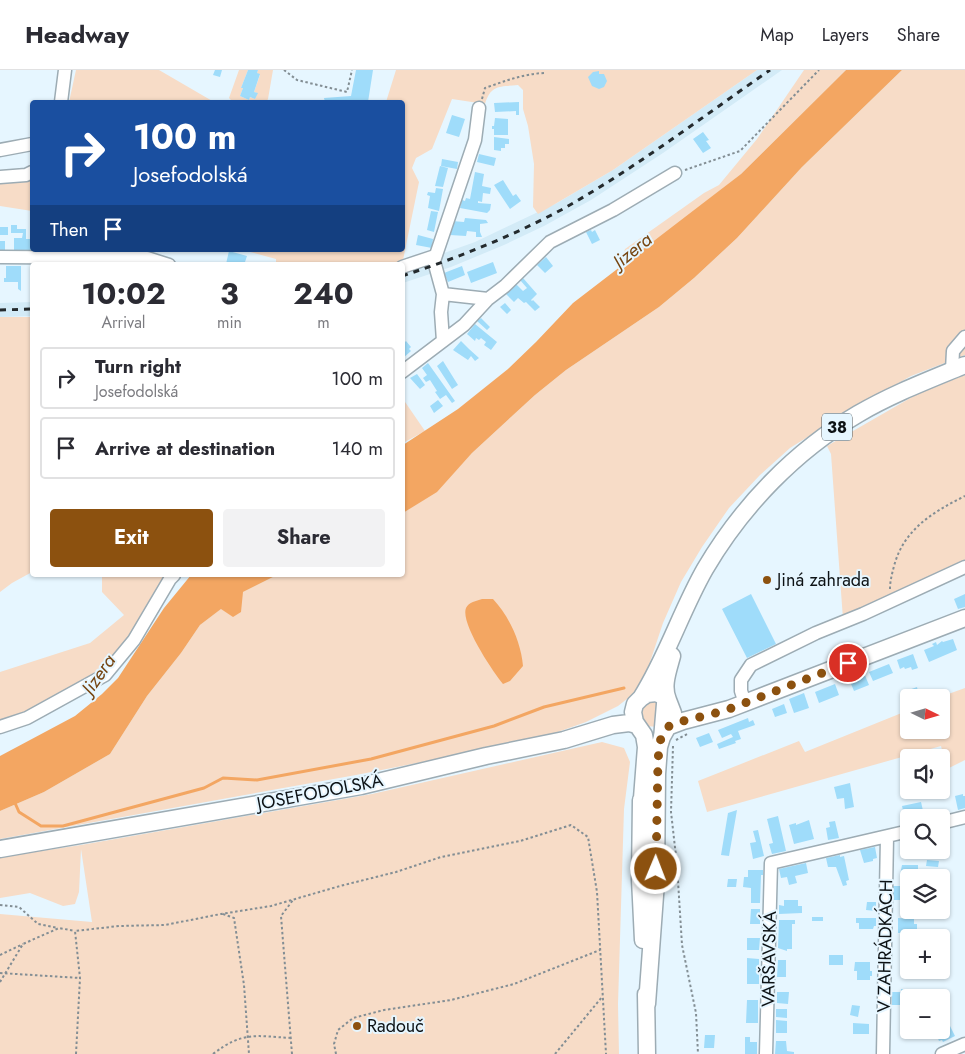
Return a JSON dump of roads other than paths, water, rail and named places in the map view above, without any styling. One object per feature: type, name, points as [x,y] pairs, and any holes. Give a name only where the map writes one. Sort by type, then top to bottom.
[{"type":"main road","name":"38","points":[[648,1054],[641,910],[640,811],[646,747],[644,735],[633,712],[654,676],[705,570],[732,528],[755,500],[790,464],[822,438],[858,414],[901,392],[959,368]]},
{"type":"main road","name":"38","points":[[647,1004],[656,882],[657,774],[663,733],[673,715],[667,700],[666,680],[684,613]]},
{"type":"main road","points":[[638,725],[648,732],[663,733],[675,723],[745,704],[965,618]]},
{"type":"main road","points":[[597,729],[640,698],[653,693],[682,710],[711,714]]},
{"type":"main road","name":"JOSEFODOLSKÁ","points":[[0,849],[361,786],[486,756],[564,740],[597,729],[624,723],[638,725]]},
{"type":"main road","points":[[597,729],[614,728],[622,730],[630,735],[638,747],[640,757],[640,811]]},
{"type":"street","points":[[62,100],[65,70]]},
{"type":"street","points":[[443,341],[441,312],[443,294],[434,266],[435,256],[475,140],[479,108]]},
{"type":"street","points":[[0,150],[30,144]]},
{"type":"street","points":[[0,177],[30,173]]},
{"type":"street","points":[[405,370],[464,325],[488,299],[505,286],[550,242],[613,210],[676,173]]},
{"type":"street","points":[[405,265],[435,256]]},
{"type":"street","points":[[0,257],[147,258],[160,262]]},
{"type":"street","points":[[443,294],[488,299]]},
{"type":"street","points":[[959,368],[954,351],[965,337]]},
{"type":"street","points":[[745,704],[741,691],[741,680],[751,666],[816,633],[965,567]]},
{"type":"street","points":[[0,727],[27,718],[105,675],[134,640],[172,577]]},
{"type":"street","points":[[950,821],[965,817]]},
{"type":"street","points":[[887,837],[900,834]]},
{"type":"street","name":"VARŠAVSKÁ","points":[[766,1054],[771,864],[887,837]]},
{"type":"street","name":"V ZAHRÁDKÁCH","points":[[883,1054],[887,837]]},
{"type":"street","points":[[942,1054],[965,1044]]},
{"type":"waterway","points":[[15,803],[19,812],[41,826],[63,826],[204,788],[223,778],[257,780],[371,759],[494,726],[544,707],[624,688]]},
{"type":"railway","points":[[405,275],[483,246],[561,210],[641,160],[770,70]]},
{"type":"railway","points":[[0,310],[30,309]]},
{"type":"place","name":"Jiná zahrada","points":[[767,580]]},
{"type":"place","name":"Radouč","points":[[357,1026]]},
{"type":"water label","name":"Jizera","points":[[632,250]]},
{"type":"water label","name":"Jizera","points":[[98,674]]}]
